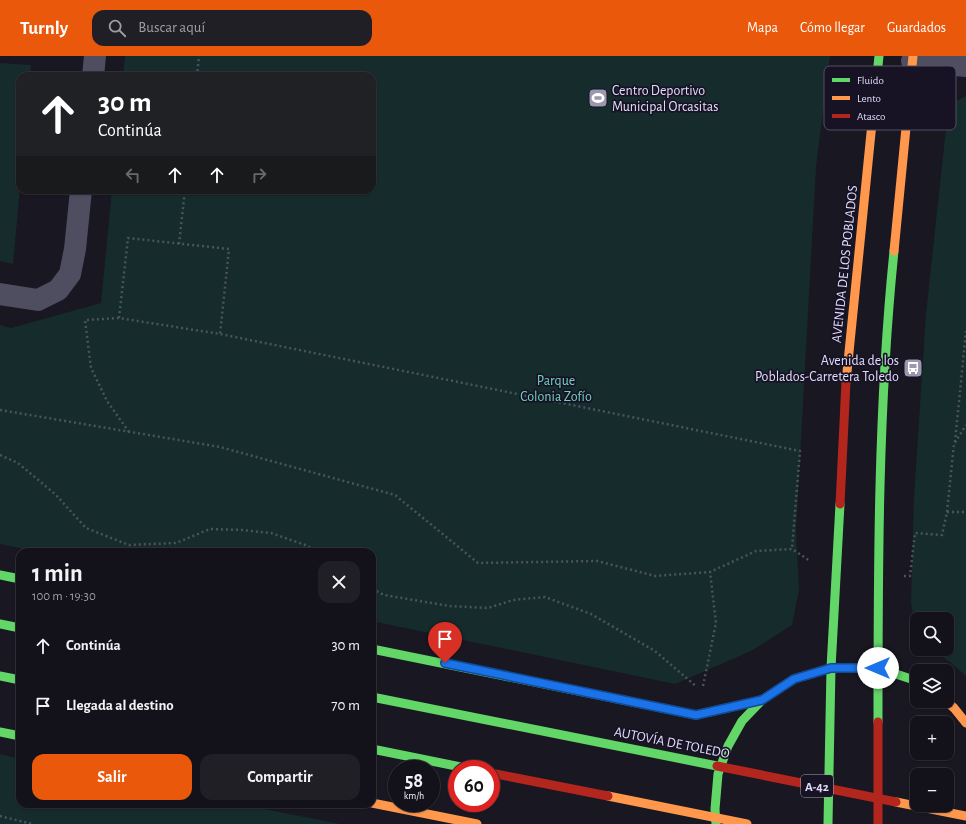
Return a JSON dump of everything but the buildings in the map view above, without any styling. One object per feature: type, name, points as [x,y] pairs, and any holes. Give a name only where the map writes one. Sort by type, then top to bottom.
[{"type":"main road","name":"AVENIDA DE LOS POBLADOS","points":[[878,66],[879,56]]},
{"type":"main road","name":"AVENIDA DE LOS POBLADOS","points":[[828,824],[831,668],[847,369],[871,130]]},
{"type":"main road","points":[[878,824],[878,576],[885,360],[891,277],[906,130]]},
{"type":"main road","points":[[0,575],[16,578]]},
{"type":"main road","points":[[0,624],[16,627]]},
{"type":"main road","points":[[376,650],[696,715],[762,700]]},
{"type":"main road","points":[[716,824],[714,809],[718,774],[728,746],[742,721],[762,700],[794,679],[831,668],[878,668],[910,679]]},
{"type":"main road","points":[[0,676],[16,679]]},
{"type":"main road","name":"AUTOVÍA DE TOLEDO","points":[[376,698],[966,816]]},
{"type":"main road","points":[[954,708],[966,723]]},
{"type":"main road","points":[[0,732],[16,735]]},
{"type":"main road","points":[[376,750],[448,764]]},
{"type":"main road","points":[[500,775],[747,824]]},
{"type":"main road","points":[[376,804],[477,824]]},
{"type":"street","points":[[93,72],[95,56]]},
{"type":"street","points":[[913,58],[966,66]]},
{"type":"street","points":[[0,294],[38,300],[58,290],[70,274],[75,249],[81,194]]},
{"type":"path","points":[[197,72],[199,56]]},
{"type":"path","points":[[179,244],[185,194]]},
{"type":"path","points":[[119,318],[128,238],[229,249],[220,334]]},
{"type":"path","points":[[128,432],[107,402],[91,368],[85,320],[119,318],[220,334],[800,451],[792,549]]},
{"type":"path","points":[[878,576],[910,576],[915,533],[942,535],[947,512],[966,331]]},
{"type":"path","points":[[0,410],[220,447],[395,495],[478,563],[597,561],[655,576],[710,572],[756,551],[792,549],[836,578]]},
{"type":"path","points":[[954,444],[966,425]]},
{"type":"path","points":[[0,455],[18,462],[55,494],[86,528],[129,544],[176,543],[210,529],[271,533],[310,548]]},
{"type":"path","points":[[947,512],[966,512]]},
{"type":"path","points":[[376,591],[384,595],[449,606],[488,608],[513,600],[546,597],[591,614],[655,651],[702,692]]},
{"type":"path","points":[[0,816],[32,824]]},
{"type":"green space","name":"Parque Colonia Zofío","points":[[125,56],[830,56],[829,66],[824,66],[824,104],[816,167],[796,531],[799,590],[792,625],[751,651],[675,684],[376,622],[376,548],[19,548],[0,544],[0,325],[11,328],[101,303],[112,194],[376,194],[376,72],[123,72]]},
{"type":"green space","points":[[0,63],[31,65],[30,72],[16,72],[16,194],[19,194],[13,264],[0,261]]},
{"type":"green space","points":[[966,96],[966,676],[954,664],[941,656],[954,656],[954,612],[913,612],[911,603],[914,497],[926,314],[946,130],[956,130],[956,101]]},
{"type":"green space","points":[[0,754],[16,758],[16,808],[259,808],[340,824],[0,824]]},
{"type":"traffic: fast","points":[[878,66],[879,56]]},
{"type":"traffic: fast","points":[[878,722],[878,604],[882,427],[894,251]]},
{"type":"traffic: fast","points":[[828,824],[831,668],[840,504]]},
{"type":"traffic: fast","points":[[0,575],[16,578]]},
{"type":"traffic: fast","points":[[0,624],[16,627]]},
{"type":"traffic: fast","points":[[376,650],[696,715],[762,700]]},
{"type":"traffic: fast","points":[[716,824],[715,809],[718,774],[728,746],[742,721],[762,700],[794,679],[831,668],[878,668],[910,679]]},
{"type":"traffic: fast","points":[[0,676],[16,679]]},
{"type":"traffic: fast","points":[[376,698],[717,766]]},
{"type":"traffic: fast","points":[[0,732],[16,735]]},
{"type":"traffic: fast","points":[[376,750],[448,764]]},
{"type":"traffic: slow","points":[[912,66],[913,56]]},
{"type":"traffic: slow","points":[[846,382],[871,130]]},
{"type":"traffic: slow","points":[[894,251],[906,130]]},
{"type":"traffic: slow","points":[[954,708],[966,723]]},
{"type":"traffic: slow","points":[[608,796],[747,824]]},
{"type":"traffic: slow","points":[[896,802],[966,816]]},
{"type":"traffic: slow","points":[[376,804],[477,824]]},
{"type":"traffic: jam","points":[[840,504],[846,382]]},
{"type":"traffic: jam","points":[[878,722],[878,824]]},
{"type":"traffic: jam","points":[[717,766],[896,802]]},
{"type":"traffic: jam","points":[[500,775],[608,796]]},
{"type":"place","name":"Centro Deportivo Municipal Orcasitas","points":[[598,98]]},
{"type":"place","name":"Avenida de los Poblados-Carretera Toledo","points":[[913,368]]},
{"type":"route","points":[[445,663],[696,715],[762,700],[794,679],[831,668],[878,668]]}]
